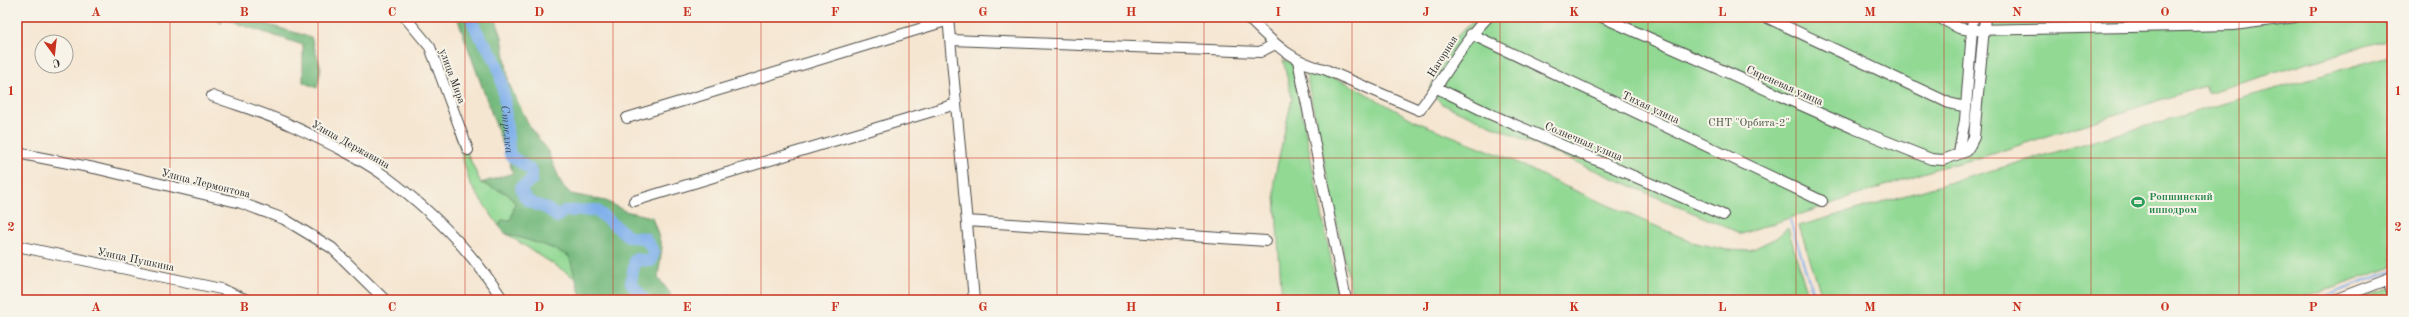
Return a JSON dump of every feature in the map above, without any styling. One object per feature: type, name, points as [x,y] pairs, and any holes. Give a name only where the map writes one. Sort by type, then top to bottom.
[{"type":"street","name":"улица Мира","points":[[405,17],[430,46],[468,150]]},
{"type":"street","points":[[1247,17],[1286,54],[1298,60],[1346,300]]},
{"type":"street","name":"Нагорная","points":[[1298,60],[1307,65],[1331,72],[1419,110],[1437,88],[1471,34],[1488,17]]},
{"type":"street","name":"Сиреневая улица","points":[[1602,17],[1853,128],[1931,159],[1943,160],[1959,152],[1967,151],[1974,137],[1985,30]]},
{"type":"street","points":[[1766,17],[1949,103],[1966,107]]},
{"type":"street","points":[[1938,17],[1959,28],[1971,30],[2234,25],[2295,17]]},
{"type":"street","points":[[1959,152],[1966,107],[1973,17]]},
{"type":"street","points":[[1985,30],[1986,17]]},
{"type":"street","points":[[627,118],[949,19],[974,300]]},
{"type":"street","name":"Тихая улица","points":[[1471,34],[1822,201]]},
{"type":"street","points":[[951,40],[1260,52],[1276,44]]},
{"type":"street","name":"Солнечная улица","points":[[1437,88],[1490,114],[1722,215]]},
{"type":"street","name":"Улица Державина","points":[[212,96],[285,122],[384,175],[421,204],[462,246],[486,273],[503,300]]},
{"type":"street","points":[[634,201],[956,104]]},
{"type":"street","name":"Улица Лермонтова","points":[[17,154],[94,168],[242,203],[284,220],[332,248],[385,300]]},
{"type":"street","points":[[967,221],[1266,241]]},
{"type":"street","name":"Улица Пушкина","points":[[17,246],[221,289],[247,300]]},
{"type":"street","points":[[2334,300],[2390,279],[2392,291]]},
{"type":"green space","points":[[214,17],[240,17],[311,37],[321,68],[317,88],[303,82],[303,45],[223,19],[221,24]]},
{"type":"green space","points":[[457,17],[495,17],[502,37],[509,84],[531,129],[547,149],[562,185],[571,194],[606,201],[625,211],[652,217],[662,247],[658,278],[670,293],[671,300],[582,300],[569,256],[547,246],[505,233],[499,226],[502,220],[511,220],[515,203],[508,194],[481,183],[513,173]]},
{"type":"green space","name":"СНТ \"Орбита-2\"","points":[[1478,17],[2392,17],[2392,38],[2207,93],[2204,86],[1979,158],[1938,168],[1742,234],[1442,104],[1429,90],[1457,36]]},
{"type":"green space","name":"Ропшинский ипподром","points":[[2392,55],[2392,267],[2299,300],[1823,300],[1799,226]]},
{"type":"green space","points":[[1283,60],[1292,63],[1339,300],[1282,300],[1274,180],[1292,98]]},
{"type":"green space","points":[[1312,70],[1347,83],[1417,122],[1510,159],[1551,180],[1692,242],[1727,250],[1749,251],[1776,238],[1788,228],[1809,300],[1353,300],[1306,74]]},
{"type":"green space","points":[[456,129],[481,183],[508,194],[515,203],[511,220],[502,220],[499,226],[470,184],[455,132]]},
{"type":"green space","points":[[505,233],[547,246],[569,256],[578,280]]},
{"type":"green space","points":[[2392,287],[2392,300],[2356,300]]},
{"type":"waterway","name":"Стрелка","points":[[471,17],[475,29],[492,54],[499,70],[504,93],[510,155],[532,171],[532,180],[521,187],[524,196],[529,201],[547,208],[557,217],[564,211],[596,210],[629,237],[645,238],[654,252],[651,261],[635,259],[631,283],[643,298],[642,300]]},
{"type":"waterway","points":[[1790,220],[1815,300]]},
{"type":"waterway","points":[[2316,300],[2392,271]]},
{"type":"place","name":"Ропшинский ипподром","points":[[2138,202]]}]
